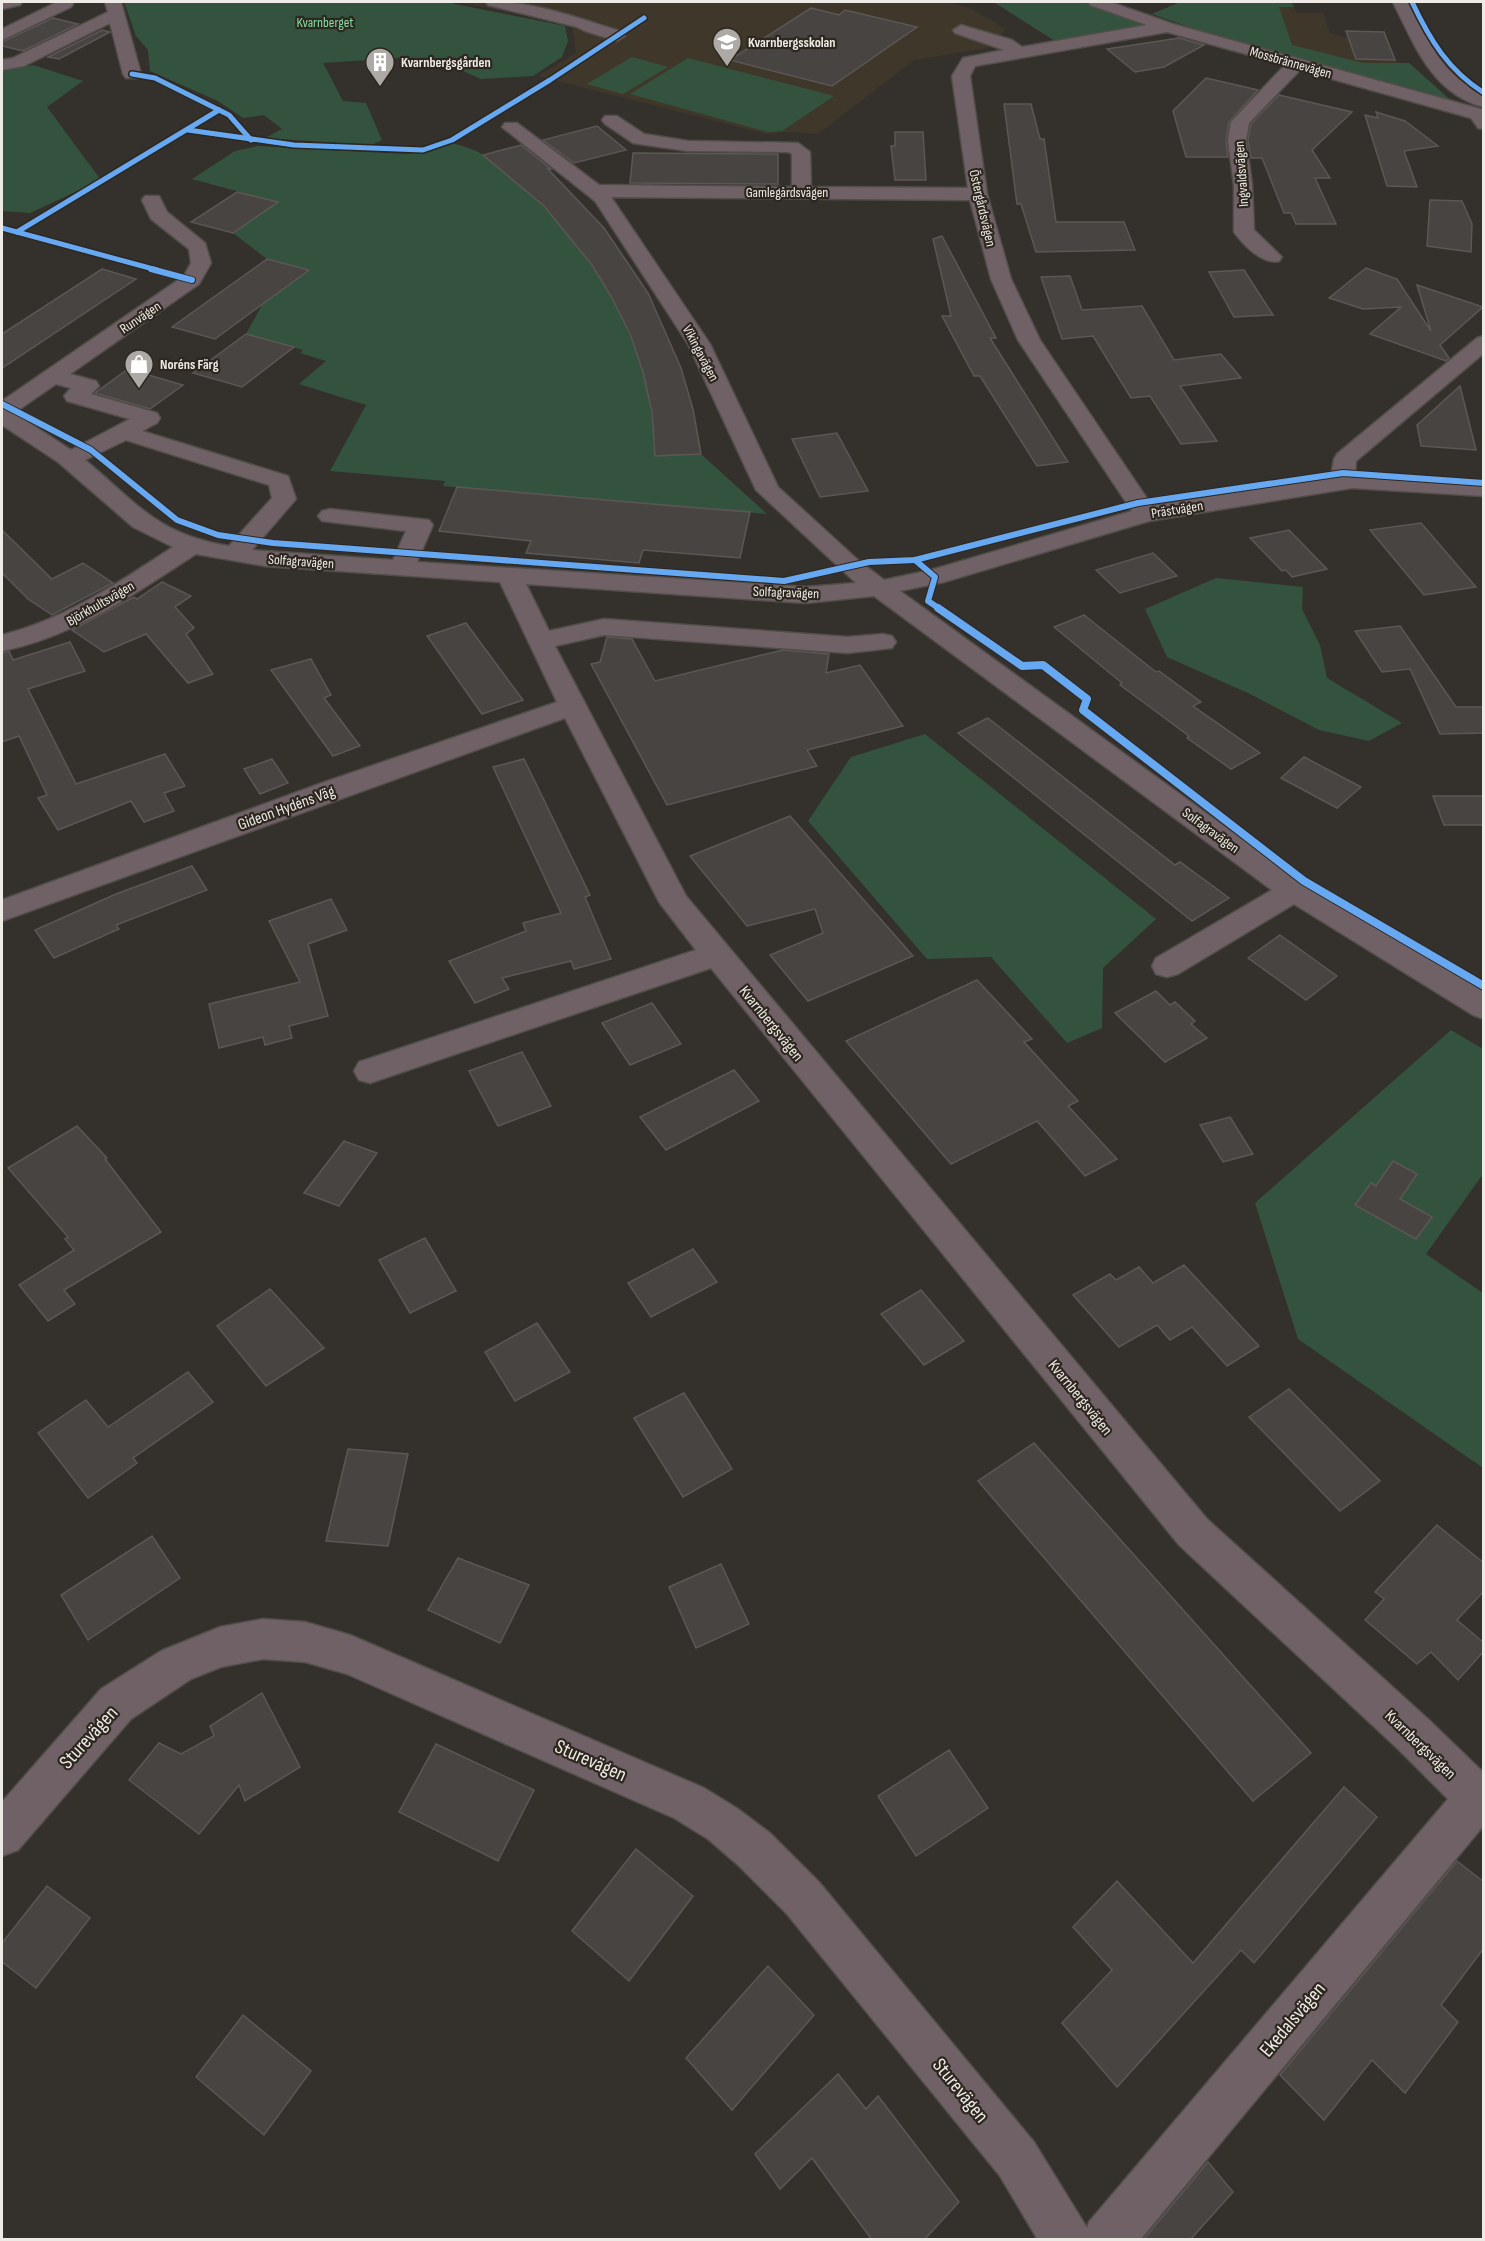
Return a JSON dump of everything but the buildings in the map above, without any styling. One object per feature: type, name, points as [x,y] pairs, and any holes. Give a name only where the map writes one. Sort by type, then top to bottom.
[{"type":"street","points":[[2,4],[15,2]]},
{"type":"street","points":[[2,15],[15,2]]},
{"type":"street","points":[[2,35],[65,2]]},
{"type":"street","points":[[494,2],[583,22],[591,28],[617,36]]},
{"type":"street","name":"Mossbrännevägen","points":[[1096,2],[1167,27],[1478,114],[1484,124]]},
{"type":"street","points":[[1401,2],[1431,64],[1459,89],[1484,102]]},
{"type":"street","points":[[2,65],[18,62],[115,8],[132,74]]},
{"type":"street","name":"Östergårdsvägen","points":[[1146,514],[1029,340],[1001,279],[978,194],[961,76],[969,62],[1167,27]]},
{"type":"street","points":[[961,30],[1006,44],[1019,52]]},
{"type":"street","name":"Ingvaldsvägen","points":[[1272,257],[1244,232],[1243,185],[1237,140],[1240,122],[1296,64]]},
{"type":"street","points":[[611,120],[639,140],[688,146],[792,147],[801,152],[802,192]]},
{"type":"street","name":"Vikingavägen","points":[[511,127],[597,191],[699,344],[768,490],[850,566],[879,588]]},
{"type":"street","name":"Gamlegårdsvägen","points":[[597,191],[978,194]]},
{"type":"street","name":"Runvägen","points":[[2,413],[192,280],[201,263],[198,247],[158,215],[152,200]]},
{"type":"street","points":[[1342,483],[1345,459],[1484,342]]},
{"type":"street","points":[[53,376],[88,386],[75,396],[149,418],[70,458]]},
{"type":"street","name":"Solfagravägen","points":[[2,413],[70,458],[146,525],[190,547],[234,555],[806,595],[879,588],[1294,890],[1484,1007]]},
{"type":"street","points":[[123,432],[280,481],[284,499],[234,555]]},
{"type":"street","name":"Prästvägen","points":[[879,588],[935,577],[1146,514],[1342,483],[1408,483],[1484,489]]},
{"type":"street","points":[[330,516],[421,525],[402,568]]},
{"type":"street","name":"Björkhultsvägen","points":[[2,643],[50,630],[77,619],[190,547]]},
{"type":"street","name":"Kvarnbergsvägen","points":[[510,576],[572,706],[674,902],[1193,1532],[1413,1734],[1480,1802]]},
{"type":"street","points":[[540,641],[604,627],[848,645],[883,642]]},
{"type":"street","name":"Gideon Hydéns Väg","points":[[2,911],[332,790],[572,706]]},
{"type":"street","points":[[1167,966],[1294,890]]},
{"type":"street","points":[[370,1071],[716,955]]},
{"type":"street","name":"Sturevägen","points":[[2,1834],[116,1704],[176,1665],[220,1647],[263,1639],[305,1642],[350,1654],[689,1803],[723,1824],[753,1849],[803,1898],[1017,2159],[1067,2240]]},
{"type":"street","name":"Ekedalsvägen","points":[[1107,2240],[1480,1802]]},
{"type":"shaded area","name":"Kvarnbergsskolan","points":[[456,2],[947,2],[970,8],[1006,29],[988,48],[914,60],[818,134],[788,132],[767,134],[538,76],[576,53],[572,24]]},
{"type":"shaded area","points":[[1235,2],[1292,2],[1297,13],[1323,13],[1330,33],[1349,38],[1357,59],[1395,60],[1436,88],[1208,32]]},
{"type":"green space","name":"Kvarnberget","points":[[124,2],[446,2],[565,26],[568,41],[562,57],[533,76],[481,79],[440,61],[399,58],[323,63],[343,101],[366,103],[382,140],[371,145],[265,138],[282,129],[264,115],[243,118],[218,101],[150,71],[148,50],[136,36]]},
{"type":"green space","points":[[1083,2],[1147,25],[1055,41],[995,3]]},
{"type":"green space","points":[[1180,2],[1291,2],[1294,7],[1279,7],[1292,45],[1363,63],[1409,63],[1454,103],[1215,36],[1152,14]]},
{"type":"green space","points":[[632,57],[668,67],[623,94],[587,84]]},
{"type":"green space","points":[[688,58],[834,96],[782,131],[768,132],[630,94]]},
{"type":"green space","points":[[33,65],[83,81],[47,107],[101,180],[30,213],[2,211],[2,71]]},
{"type":"green space","points":[[452,143],[482,154],[521,185],[578,247],[609,293],[633,343],[642,370],[650,402],[655,456],[701,454],[767,514],[443,486],[445,481],[330,471],[366,405],[299,384],[326,361],[300,353],[303,350],[246,334],[263,303],[308,270],[267,259],[233,233],[277,202],[192,179],[235,151],[258,146],[406,154],[427,152]]},
{"type":"green space","points":[[1216,578],[1303,587],[1302,609],[1320,645],[1327,678],[1402,723],[1369,741],[1319,730],[1250,694],[1167,657],[1145,609]]},
{"type":"green space","points":[[925,734],[1156,919],[1103,968],[1102,1028],[1067,1043],[991,957],[927,959],[808,821],[851,757]]},
{"type":"green space","points":[[1451,1030],[1483,1049],[1483,1174],[1426,1254],[1483,1293],[1483,1468],[1298,1339],[1255,1203]]},
{"type":"cycle path","points":[[1412,2],[1425,30],[1448,65],[1484,93]]},
{"type":"cycle path","points":[[188,130],[294,145],[423,150],[452,140],[550,80],[644,18]]},
{"type":"cycle path","points":[[132,74],[155,78],[229,115],[251,140]]},
{"type":"cycle path","points":[[17,232],[219,110]]},
{"type":"cycle path","points":[[2,228],[192,280]]},
{"type":"cycle path","points":[[2,404],[91,450],[177,520],[218,535],[273,543],[784,581],[869,562],[915,560],[1138,503],[1343,473],[1484,483]]},
{"type":"cycle path","points":[[915,560],[935,577],[928,601],[1022,666],[1043,665],[1087,699],[1083,710],[1304,881],[1484,986]]},
{"type":"place","name":"Kvarnbergsskolan","points":[[727,68]]},
{"type":"place","name":"Kvarnbergsgården","points":[[380,88]]},
{"type":"place","name":"Noréns Färg","points":[[139,390]]}]
